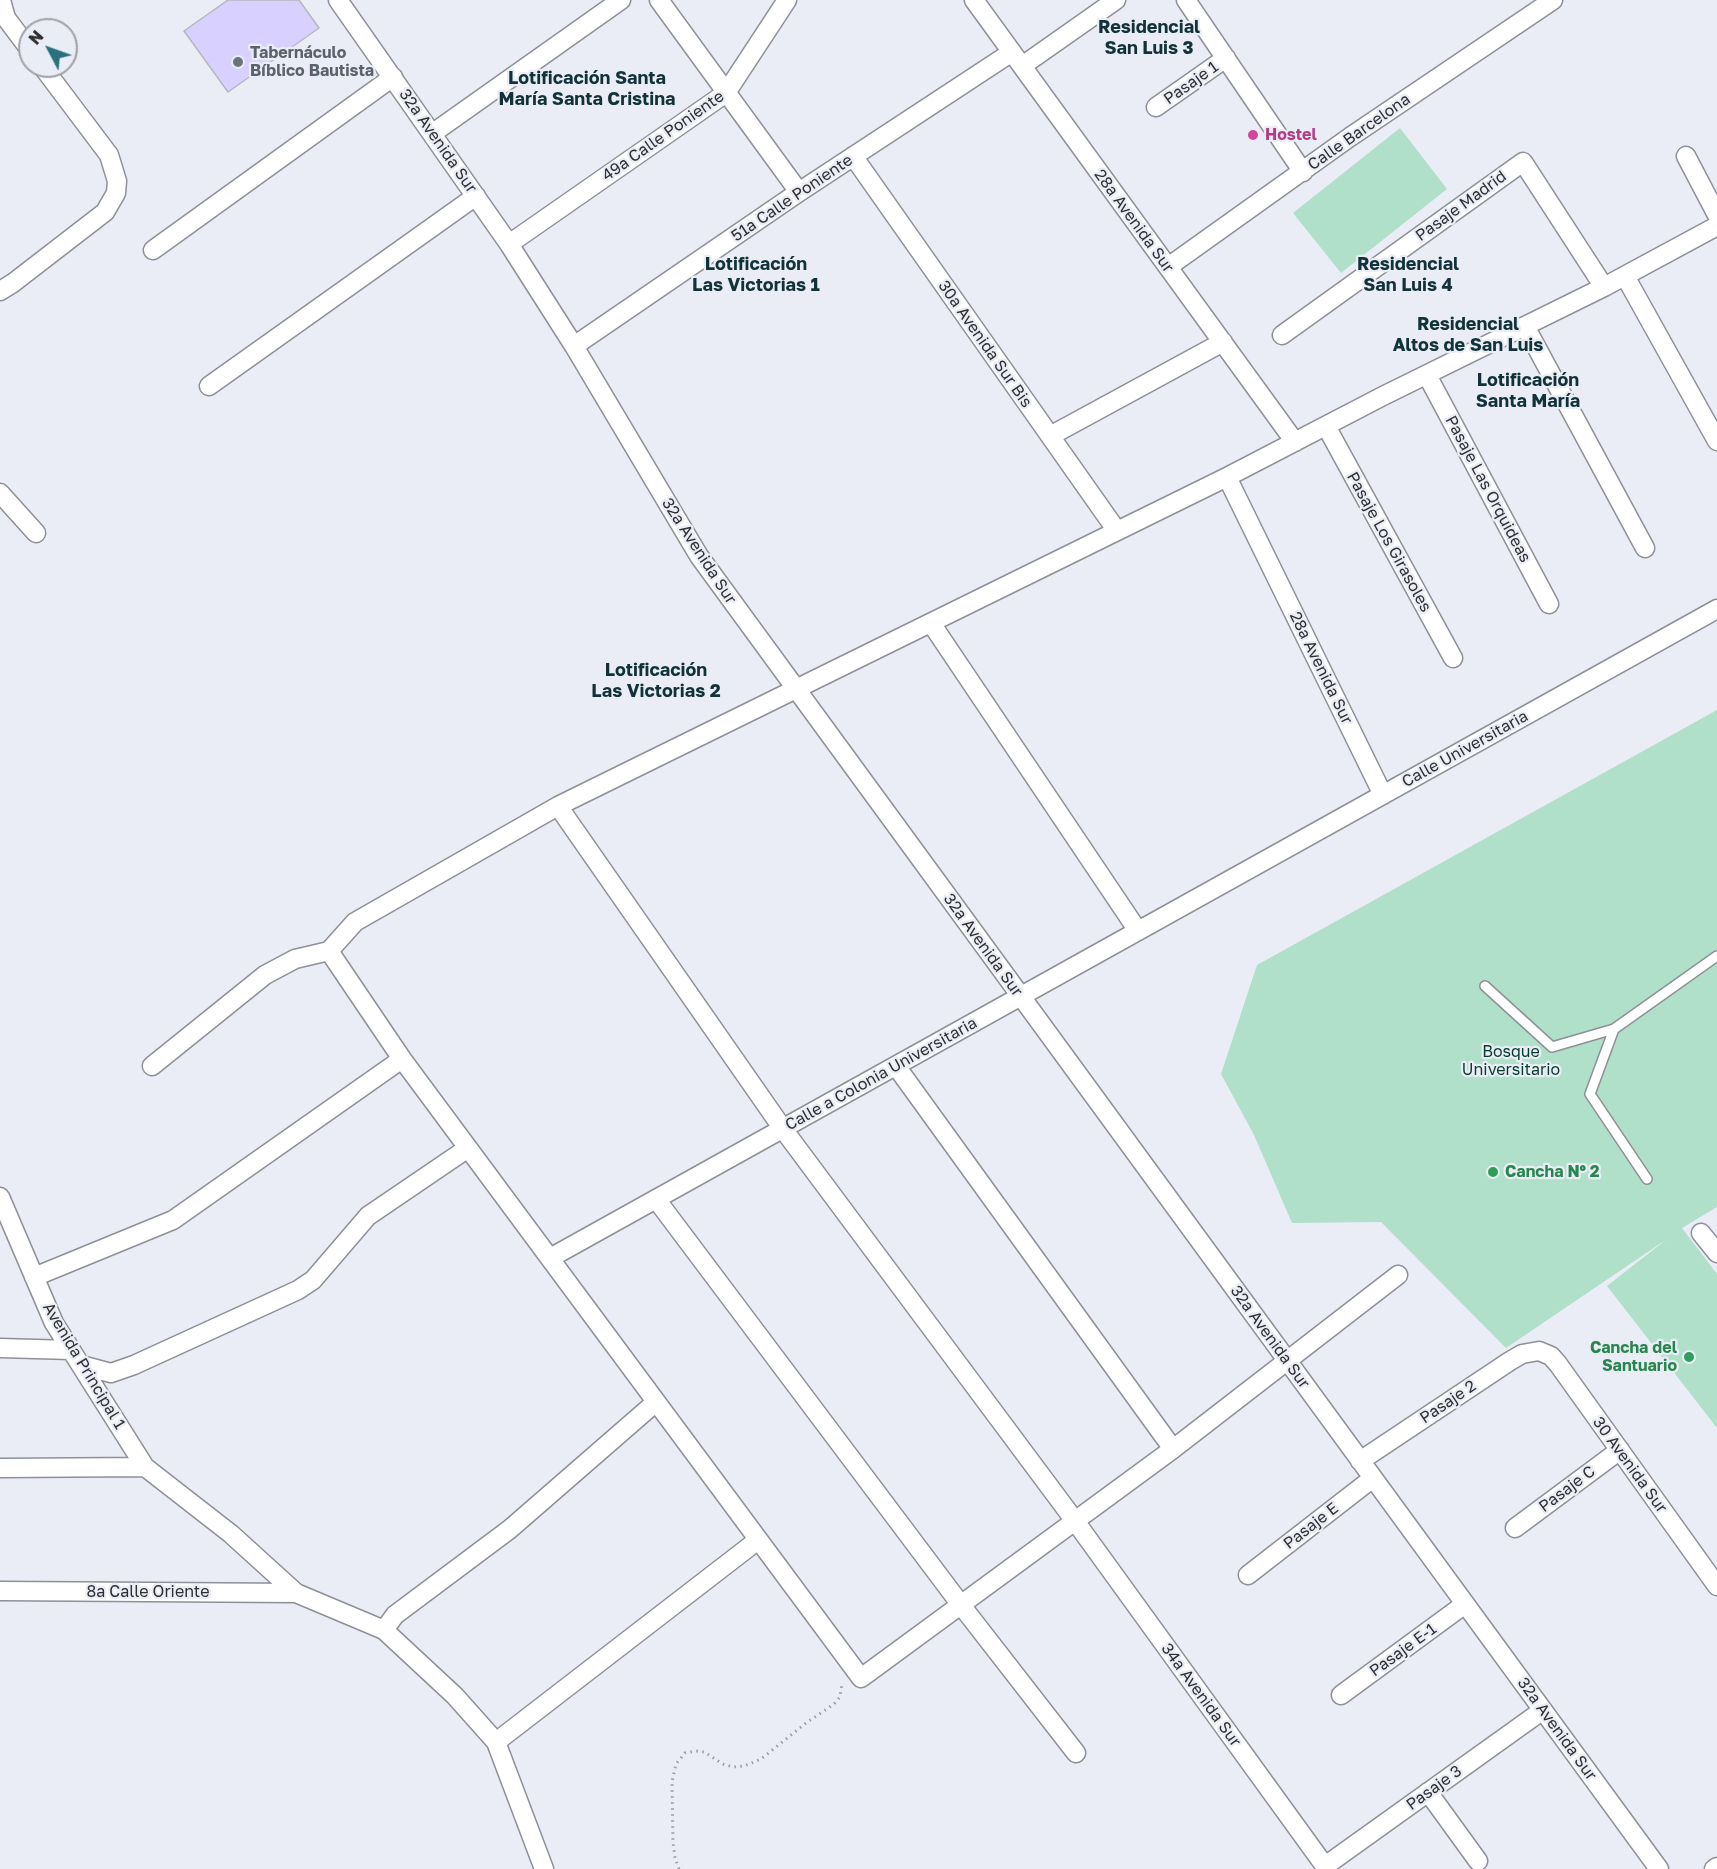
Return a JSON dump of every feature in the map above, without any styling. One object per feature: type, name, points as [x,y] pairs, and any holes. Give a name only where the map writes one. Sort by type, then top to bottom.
[{"type":"street","points":[[1,0],[6,18],[18,34]]},
{"type":"street","name":"32a Avenida Sur","points":[[338,0],[509,244],[574,346],[609,409],[699,556],[1659,1869]]},
{"type":"street","points":[[433,133],[621,0]]},
{"type":"street","points":[[659,0],[799,192]]},
{"type":"street","name":"49a Calle Poniente","points":[[509,244],[726,93],[787,0]]},
{"type":"street","name":"28a Avenida Sur","points":[[974,0],[1295,442]]},
{"type":"street","points":[[1017,59],[1116,0]]},
{"type":"street","points":[[1186,0],[1303,172]]},
{"type":"street","name":"Calle Barcelona","points":[[1168,267],[1350,137],[1552,0]]},
{"type":"street","name":"Pasaje 1","points":[[1156,107],[1226,58]]},
{"type":"street","name":"51a Calle Poniente","points":[[574,346],[853,156],[1017,59]]},
{"type":"street","points":[[153,250],[393,76]]},
{"type":"street","points":[[0,291],[105,212],[117,193],[117,181],[109,155],[51,78]]},
{"type":"street","name":"30a Avenida Sur Bis","points":[[853,156],[1117,531]]},
{"type":"street","points":[[1686,156],[1717,215]]},
{"type":"street","name":"Pasaje Madrid","points":[[1282,335],[1523,162],[1604,287]]},
{"type":"street","points":[[209,386],[476,196]]},
{"type":"street","points":[[153,1066],[265,975],[295,959],[329,951],[355,922],[558,806],[1227,477],[1604,287],[1717,226]]},
{"type":"street","points":[[1625,276],[1717,441]]},
{"type":"street","points":[[1525,326],[1645,548]]},
{"type":"street","points":[[1050,436],[1222,342]]},
{"type":"street","name":"Pasaje Las Orquideas","points":[[1427,375],[1549,604]]},
{"type":"street","name":"Pasaje Los Girasoles","points":[[1326,426],[1453,658]]},
{"type":"street","name":"28a Avenida Sur","points":[[1227,477],[1383,795]]},
{"type":"street","points":[[0,493],[36,533]]},
{"type":"street","name":"Calle Universitaria","points":[[1213,890],[1717,609]]},
{"type":"street","points":[[931,623],[1138,931]]},
{"type":"street","name":"34a Avenida Sur","points":[[558,806],[783,1129],[1074,1521],[1326,1868]]},
{"type":"street","name":"Calle a Colonia Universitaria","points":[[550,1258],[1213,890]]},
{"type":"street","points":[[329,951],[402,1059],[861,1678],[1173,1449],[1398,1275]]},
{"type":"street","points":[[34,1277],[173,1220],[402,1059]]},
{"type":"street","points":[[896,1066],[1173,1449]]},
{"type":"street","points":[[81,1365],[111,1373],[134,1365],[298,1290],[313,1280],[368,1216],[468,1148]]},
{"type":"street","points":[[656,1199],[961,1605],[1076,1753]]},
{"type":"street","name":"Avenida Principal 1","points":[[2,1208],[54,1323],[146,1467],[231,1534],[296,1593]]},
{"type":"street","points":[[1701,1233],[1717,1253]]},
{"type":"street","points":[[0,1348],[71,1350]]},
{"type":"street","name":"Pasaje 2","points":[[1360,1461],[1516,1357],[1531,1351],[1539,1351]]},
{"type":"street","name":"30 Avenida Sur","points":[[1539,1351],[1551,1356],[1558,1364],[1717,1586]]},
{"type":"street","points":[[384,1630],[395,1615],[510,1529],[656,1402]]},
{"type":"street","name":"Pasaje C","points":[[1515,1528],[1620,1450]]},
{"type":"street","points":[[0,1468],[146,1467]]},
{"type":"street","name":"Pasaje E","points":[[1248,1575],[1373,1478]]},
{"type":"street","points":[[496,1742],[758,1540]]},
{"type":"street","name":"8a Calle Oriente","points":[[0,1591],[296,1593]]},
{"type":"street","points":[[296,1593],[384,1630],[455,1696],[496,1742],[544,1869]]},
{"type":"street","name":"Pasaje E-1","points":[[1341,1695],[1466,1604]]},
{"type":"street","name":"Pasaje 3","points":[[1326,1868],[1543,1710]]},
{"type":"street","points":[[1428,1792],[1478,1861]]},
{"type":"lane","points":[[1485,986],[1552,1047],[1614,1029],[1717,956]]},
{"type":"lane","points":[[1614,1029],[1590,1094],[1647,1179]]},
{"type":"path","points":[[679,1869],[673,1842],[672,1782],[676,1764],[685,1753],[696,1750],[733,1767],[744,1766],[761,1759],[834,1704],[842,1688],[842,1653]]},
{"type":"green space","points":[[1400,128],[1447,189],[1341,273],[1293,213]]},
{"type":"green space","name":"Bosque Universitario","points":[[1717,710],[1717,1207],[1682,1228],[1717,1274],[1717,1428],[1607,1286],[1667,1239],[1506,1348],[1381,1222],[1292,1223],[1254,1135],[1221,1074],[1257,965]]},
{"type":"building","name":"Tabernáculo Bíblico Bautista","points":[[228,0],[299,0],[319,28],[228,92],[184,31]]},
{"type":"place","name":"Tabernáculo Bíblico Bautista","points":[[238,62]]},
{"type":"place","name":"Hostel","points":[[1253,135]]},
{"type":"place","name":"Cancha Nº 2","points":[[1493,1172]]},
{"type":"place","name":"Cancha del Santuario","points":[[1689,1357]]},
{"type":"district","name":"Residencial San Luis 3","points":[[1149,37]]},
{"type":"district","name":"Lotificación Santa María Santa Cristina","points":[[587,88]]},
{"type":"district","name":"Lotificación Las Victorias 1","points":[[756,274]]},
{"type":"district","name":"Residencial San Luis 4","points":[[1408,274]]},
{"type":"district","name":"Residencial Altos de San Luis","points":[[1468,334]]},
{"type":"district","name":"Lotificación Santa María","points":[[1528,390]]},
{"type":"district","name":"Lotificación Las Victorias 2","points":[[656,680]]}]
